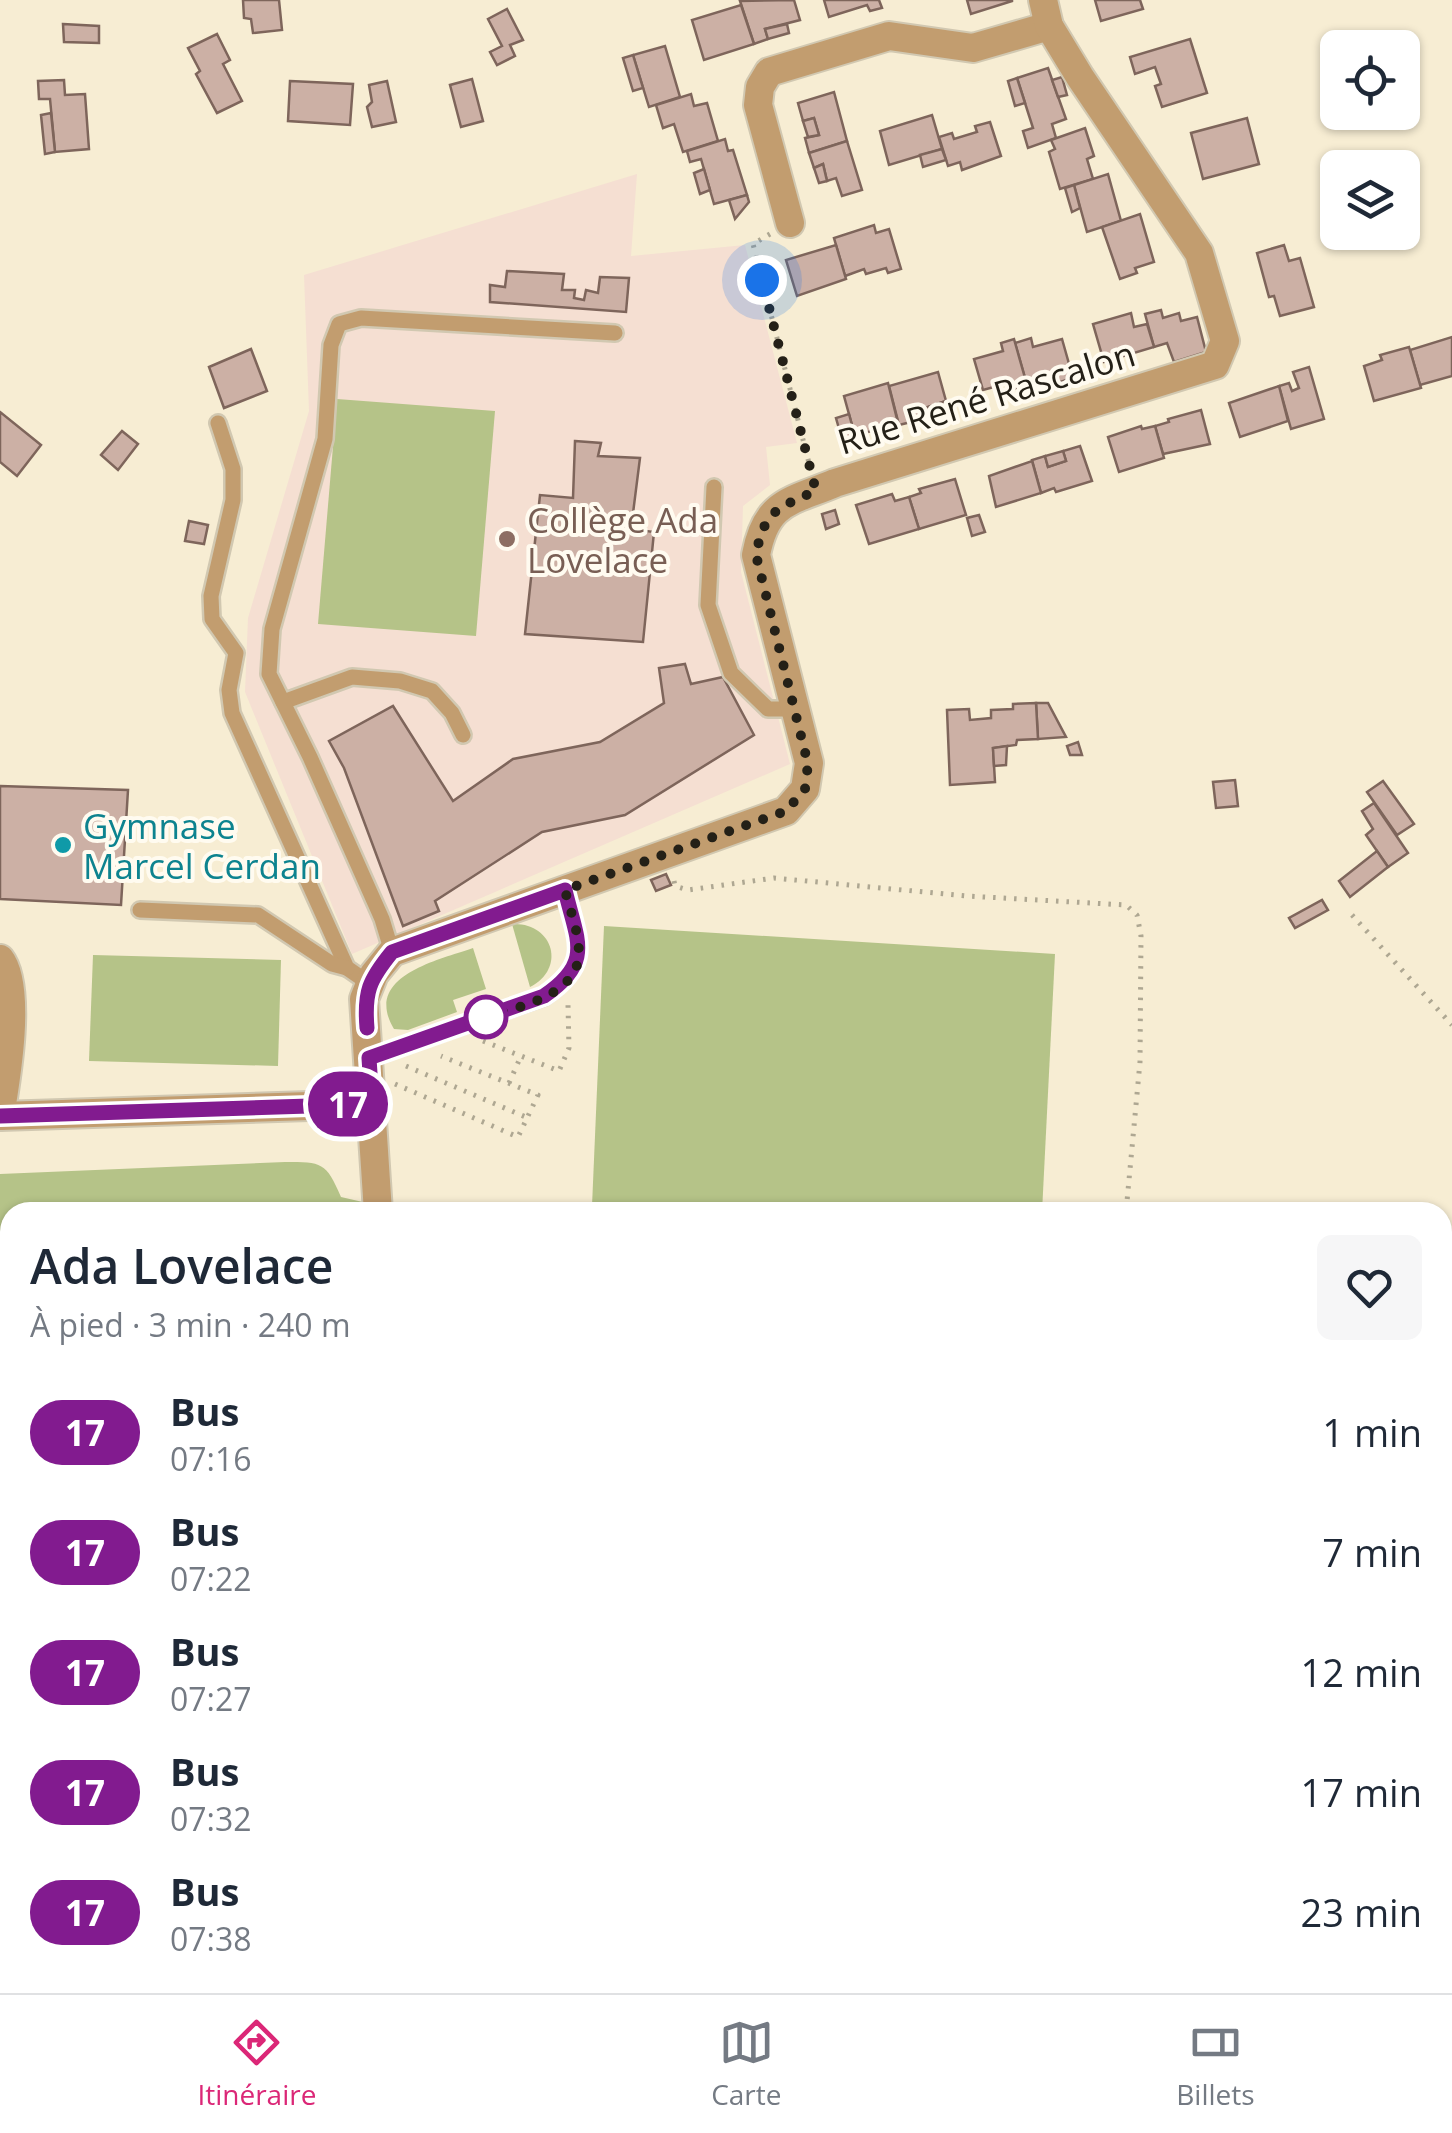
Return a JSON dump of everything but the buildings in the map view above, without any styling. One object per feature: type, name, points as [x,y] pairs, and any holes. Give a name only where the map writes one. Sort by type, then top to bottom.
[{"type":"street","points":[[790,223],[758,106],[760,87],[770,72],[889,36],[973,48],[1046,13]]},
{"type":"street","name":"Rue René Rascalon","points":[[392,952],[786,811],[805,789],[808,764],[756,555],[761,529],[774,509],[816,491],[1215,365],[1225,341],[1200,254],[1080,77],[1046,13]]},
{"type":"street","points":[[378,1202],[373,1075],[364,998],[374,974],[392,952]]},
{"type":"street","points":[[0,959],[8,973],[10,1010],[0,1116],[373,1075]]},
{"type":"lane","points":[[392,952],[382,919],[269,674],[272,629],[325,439],[332,345],[340,324],[361,318],[616,333]]},
{"type":"lane","points":[[218,423],[233,469],[233,500],[210,596],[212,619],[236,653],[229,690],[232,712],[347,968]]},
{"type":"lane","points":[[714,487],[708,604],[730,673],[768,709],[795,710]]},
{"type":"lane","points":[[283,702],[352,677],[400,681],[432,691],[452,713],[464,736]]},
{"type":"lane","points":[[373,1075],[410,1044],[544,996],[567,981],[578,963],[577,940],[565,890]]},
{"type":"lane","points":[[140,910],[258,916],[370,984]]},
{"type":"path","points":[[790,223],[753,244],[816,491]]},
{"type":"path","points":[[666,854],[676,886],[688,890],[774,878],[968,896],[1126,905],[1137,914],[1141,936],[1140,1062],[1127,1202]]},
{"type":"path","points":[[1352,916],[1452,1025]]},
{"type":"path","points":[[453,1029],[559,1071],[569,1048],[567,981]]},
{"type":"path","points":[[373,1075],[518,1137],[538,1096],[410,1044]]},
{"type":"path","points":[[508,1084],[521,1056]]},
{"type":"path","points":[[373,1075],[528,1118]]},
{"type":"shaded area","name":"Collège Ada Lovelace","points":[[637,174],[631,256],[745,245],[797,443],[766,447],[770,485],[743,506],[741,572],[790,764],[352,954],[245,692],[248,618],[309,411],[304,275]]},
{"type":"green space","points":[[337,399],[495,411],[476,636],[318,624]]},
{"type":"green space","points":[[512,924],[537,930],[550,948],[549,969],[530,987]]},
{"type":"green space","points":[[604,926],[1055,954],[1043,1202],[592,1202]]},
{"type":"green space","points":[[473,948],[486,989],[453,1000],[457,1012],[408,1030],[394,1029],[387,1011],[388,996],[396,983],[425,965]]},
{"type":"green space","points":[[93,955],[281,960],[278,1066],[89,1061]]},
{"type":"green space","points":[[307,1163],[326,1171],[341,1197],[363,1202],[0,1202],[0,1174]]},
{"type":"bus line","name":"17","points":[[0,1116],[372,1104],[369,1058],[544,996],[567,981],[578,963],[577,940],[565,890],[392,952],[374,974],[364,998],[367,1028]]},
{"type":"place","name":"Collège Ada Lovelace","points":[[507,539]]},
{"type":"place","name":"Gymnase Marcel Cerdan","points":[[63,845]]},
{"type":"route","points":[[486,1017],[544,996],[567,981],[578,963],[577,940],[565,890],[786,811],[805,789],[808,764],[756,555],[761,529],[774,509],[816,491],[762,280]]}]
